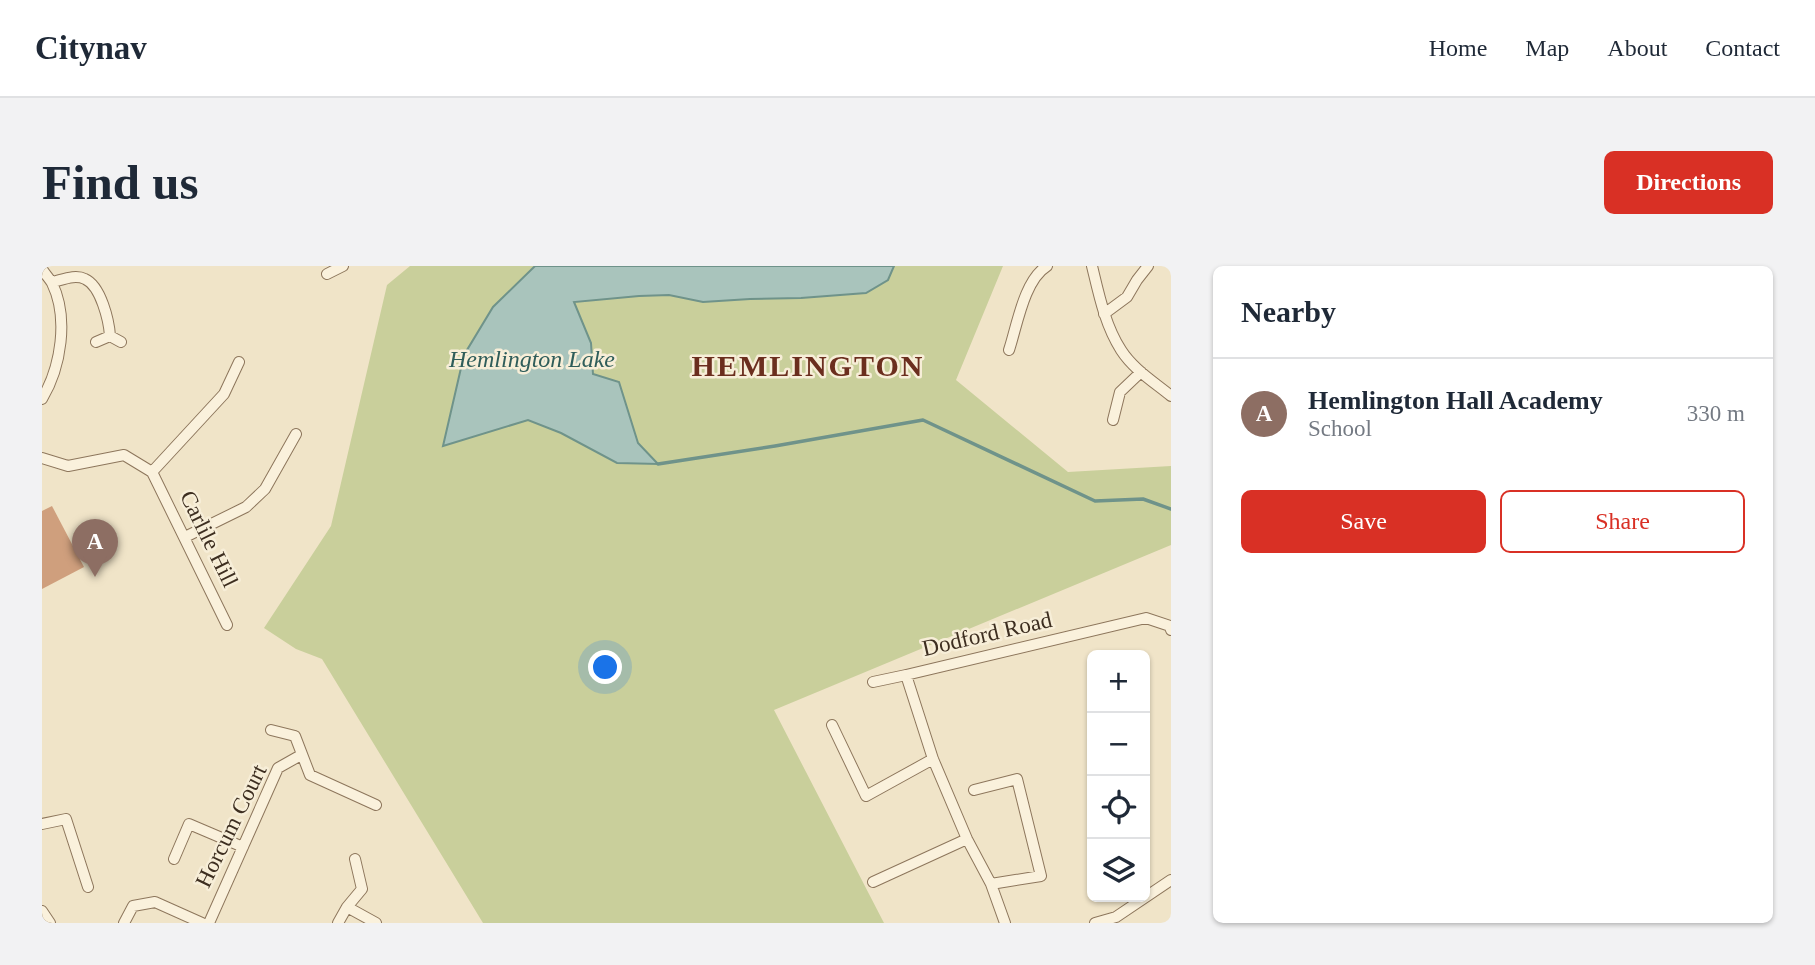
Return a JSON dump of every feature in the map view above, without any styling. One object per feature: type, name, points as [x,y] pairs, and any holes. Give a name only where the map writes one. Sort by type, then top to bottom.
[{"type":"street","points":[[327,274],[343,266]]},
{"type":"street","points":[[1009,350],[1029,285],[1047,266]]},
{"type":"street","points":[[1092,266],[1104,314],[1122,351],[1141,372],[1171,396]]},
{"type":"street","points":[[1104,314],[1127,297],[1148,266]]},
{"type":"street","points":[[42,270],[52,282],[61,322],[57,366],[42,399]]},
{"type":"street","points":[[52,282],[76,277],[90,282],[103,305],[110,336]]},
{"type":"street","points":[[110,336],[121,342]]},
{"type":"street","points":[[96,342],[110,336]]},
{"type":"street","points":[[42,458],[68,466],[124,455],[152,472],[224,394],[239,362]]},
{"type":"street","points":[[1113,420],[1119,392],[1141,372]]},
{"type":"street","points":[[185,537],[246,507],[265,488],[296,434]]},
{"type":"street","name":"Carlile Hill","points":[[152,472],[227,625]]},
{"type":"street","name":"Dodford Road","points":[[1005,923],[991,884],[967,839],[933,759],[906,675],[1146,618],[1171,627]]},
{"type":"street","points":[[873,682],[906,675]]},
{"type":"street","points":[[832,725],[866,796],[933,759]]},
{"type":"street","points":[[271,730],[295,736],[310,775],[376,805]]},
{"type":"street","name":"Horcum Court","points":[[209,923],[278,768],[301,755]]},
{"type":"street","points":[[974,790],[1017,779],[1041,876],[991,884]]},
{"type":"street","points":[[42,824],[66,819],[88,887]]},
{"type":"street","points":[[174,859],[189,824],[243,846]]},
{"type":"street","points":[[873,882],[967,839]]},
{"type":"street","points":[[338,923],[362,889],[355,859]]},
{"type":"street","points":[[1095,923],[1116,918],[1171,880]]},
{"type":"street","points":[[124,923],[133,906],[155,902],[202,923]]},
{"type":"street","points":[[347,907],[376,923]]},
{"type":"street","points":[[42,911],[50,923]]},
{"type":"green space","points":[[410,266],[1003,266],[956,380],[1068,472],[1171,466],[1171,545],[774,710],[884,923],[483,923],[322,659],[296,649],[264,628],[331,526],[387,285]]},
{"type":"water","name":"Hemlington Lake","points":[[535,266],[894,266],[888,280],[866,293],[703,302],[669,295],[574,302],[591,343],[593,374],[619,382],[638,443],[658,464],[617,463],[561,433],[528,420],[443,446],[464,355],[493,307]]},
{"type":"building","points":[[52,506],[84,567],[42,589],[42,511]]},
{"type":"waterway","points":[[658,464],[923,420],[1095,501],[1143,499],[1171,509]]},
{"type":"place","name":"Hemlington Hall Academy","points":[[95,577]]},
{"type":"district","name":"HEMLINGTON","points":[[808,365]]}]
